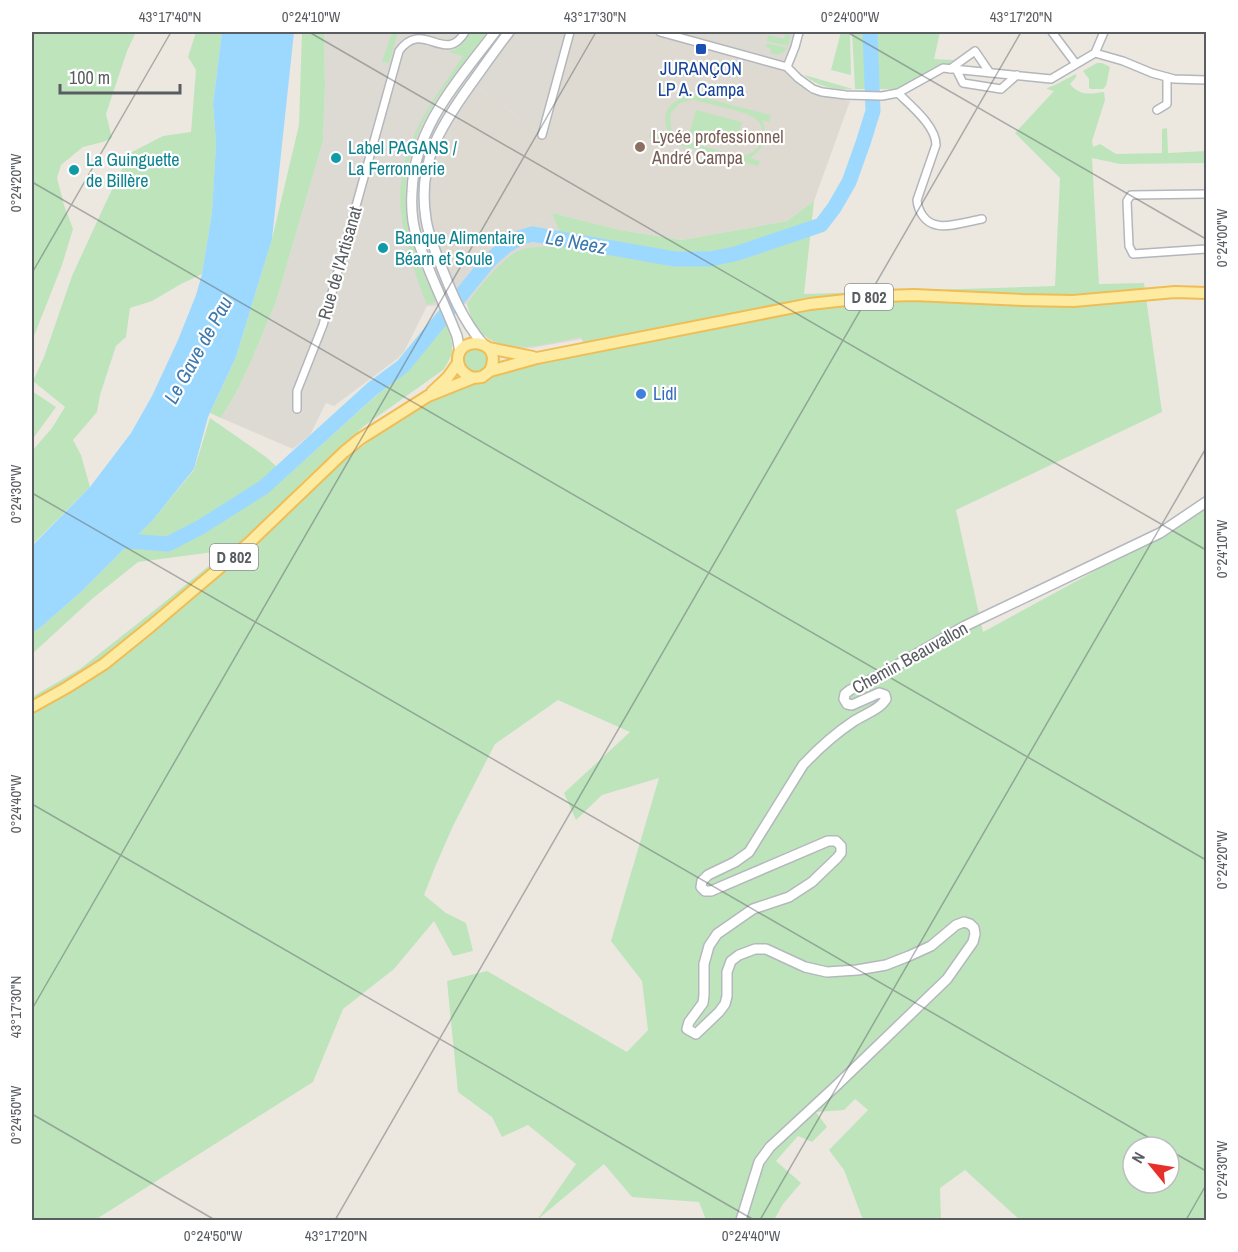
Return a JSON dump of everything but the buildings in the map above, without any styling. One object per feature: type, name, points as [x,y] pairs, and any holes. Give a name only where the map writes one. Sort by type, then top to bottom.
[{"type":"main road","name":"D 802","points":[[490,371],[537,358],[810,304],[882,296],[914,295],[1073,301],[1175,292],[1206,293]]},
{"type":"main road","points":[[474,342],[486,346],[493,355],[490,371],[479,378],[473,378],[460,370],[459,357],[466,345],[474,342]]},
{"type":"main road","name":"D 802","points":[[486,346],[537,358]]},
{"type":"main road","name":"D 802","points":[[428,396],[448,377],[459,357]]},
{"type":"main road","name":"D 802","points":[[32,707],[104,664],[151,626],[249,543],[360,439],[428,396],[473,378]]},
{"type":"street","name":"Rue de l'Artisanat","points":[[297,409],[297,391],[323,325],[399,51],[404,44],[419,38],[447,45],[456,43],[465,32]]},
{"type":"street","points":[[459,357],[457,336],[417,237],[411,201],[415,165],[422,140],[438,110],[495,32]]},
{"type":"street","points":[[486,346],[471,330],[462,315],[429,236],[424,202],[426,171],[434,145],[448,116],[509,32]]},
{"type":"street","points":[[542,135],[570,32]]},
{"type":"street","points":[[660,32],[787,67],[813,89],[822,92],[882,96],[898,93],[943,68],[1051,79],[1095,53],[1104,32]]},
{"type":"street","points":[[787,67],[799,32]]},
{"type":"street","points":[[1052,32],[1076,64]]},
{"type":"street","points":[[953,69],[975,51],[990,73]]},
{"type":"street","points":[[1095,53],[1123,60],[1174,80],[1206,80]]},
{"type":"street","points":[[953,69],[963,83],[1002,89],[1017,75]]},
{"type":"street","points":[[1157,110],[1167,104],[1167,77]]},
{"type":"street","points":[[898,93],[932,129],[936,138],[936,145],[917,200],[917,207],[922,216],[938,226],[982,219]]},
{"type":"street","points":[[1206,194],[1131,195],[1127,201],[1129,246],[1133,254],[1206,249]]},
{"type":"street","name":"Chemin Beauvallon","points":[[741,1221],[759,1162],[770,1147],[947,979],[973,942],[975,934],[974,928],[964,922],[931,946],[909,956],[886,965],[857,970],[827,972],[805,967],[766,949],[755,949],[731,961],[727,972],[725,1004],[696,1034],[687,1029],[689,1022],[703,1003],[704,964],[709,946],[717,934],[753,909],[789,897],[812,882],[837,858],[841,853],[841,846],[836,841],[828,841],[711,891],[705,891],[702,881],[708,875],[735,862],[749,852],[803,765],[854,721],[883,704],[886,699],[885,695],[879,693],[852,705],[847,704],[844,699],[845,694],[850,690],[965,626],[1160,533],[1206,502]]},
{"type":"shaded area","points":[[324,32],[574,32],[547,136],[542,135],[481,89],[451,136],[434,188],[456,271],[502,240],[552,213],[565,246],[582,339],[531,348],[507,348],[497,344],[477,328],[467,304],[427,306],[404,352],[334,406],[326,403],[310,435],[293,449],[221,418],[250,364],[276,302],[323,141]]},
{"type":"shaded area","name":"Lycée professionnel André Campa","points":[[574,32],[642,32],[783,68],[810,94],[850,101],[814,201],[787,221],[682,240],[620,230],[552,213],[502,240],[456,271],[437,234],[433,218],[434,188],[451,136],[481,89],[542,135],[547,136]]},
{"type":"shaded area","points":[[642,32],[799,32],[783,68]]},
{"type":"green space","points":[[32,32],[136,32],[127,51],[106,114],[112,138],[83,147],[61,165],[57,178],[73,229],[62,265],[32,341]]},
{"type":"green space","points":[[196,32],[222,32],[213,104],[216,143],[212,212],[202,274],[152,301],[130,308],[126,337],[116,346],[100,395],[97,412],[73,440],[81,455],[90,487],[32,545],[32,451],[52,428],[65,407],[33,381],[44,357],[72,276],[130,153],[163,136],[191,132],[196,70],[188,57]]},
{"type":"green space","points":[[302,32],[324,32],[323,141],[276,302],[250,364],[221,418],[210,413],[236,357],[272,239],[299,125]]},
{"type":"green space","points":[[392,32],[398,32],[389,63],[382,62]]},
{"type":"green space","points":[[471,32],[487,32],[428,113],[416,139],[408,165],[407,218],[423,273],[437,301],[427,305],[406,240],[400,197],[402,175],[407,153],[421,121],[463,56],[448,52],[462,45]]},
{"type":"green space","points":[[788,32],[791,32],[788,46],[767,41],[768,35],[784,39]]},
{"type":"green space","points":[[841,32],[850,32],[851,75],[831,70]]},
{"type":"green space","points":[[852,32],[940,32],[934,59],[954,60],[948,64],[942,63],[898,89],[855,89]]},
{"type":"green space","points":[[767,43],[787,48],[780,54],[771,54],[770,48],[766,47]]},
{"type":"green space","points":[[1097,63],[1110,67],[1106,86],[1103,89],[1091,89],[1089,79],[1083,71]]},
{"type":"green space","points":[[1076,74],[1070,84],[1077,91],[1089,94],[1104,92],[1105,100],[1092,141],[1093,147],[1100,144],[1116,154],[1162,153],[1162,129],[1167,128],[1168,153],[1206,151],[1206,163],[1120,164],[1092,158],[1099,284],[1144,283],[1162,412],[956,510],[983,632],[1206,507],[1206,1220],[1020,1220],[965,1170],[940,1188],[941,1220],[863,1220],[844,1170],[829,1150],[868,1110],[855,1099],[844,1110],[816,1112],[827,1127],[812,1142],[798,1136],[776,1161],[801,1183],[783,1204],[774,1220],[706,1220],[699,1202],[632,1197],[604,1164],[537,1220],[576,1164],[528,1125],[502,1137],[492,1117],[458,1092],[447,981],[487,971],[627,1052],[648,1030],[642,981],[611,941],[659,778],[602,795],[576,820],[564,793],[630,732],[558,700],[495,744],[453,826],[424,895],[446,913],[466,923],[473,951],[453,956],[434,921],[394,969],[343,1009],[313,1082],[95,1220],[32,1220],[32,697],[80,669],[210,565],[221,551],[138,562],[92,599],[32,654],[32,633],[82,591],[152,521],[194,470],[210,418],[266,457],[287,476],[403,373],[445,322],[450,335],[452,352],[443,370],[364,426],[299,485],[305,491],[327,472],[468,370],[464,357],[472,349],[482,351],[487,364],[583,342],[581,337],[528,347],[501,344],[489,339],[478,330],[467,304],[492,273],[515,253],[527,248],[565,246],[552,213],[620,230],[682,240],[787,221],[814,201],[804,294],[1055,286],[1060,178],[1015,133],[1054,91],[1047,88]]},
{"type":"green space","points":[[804,75],[853,89],[827,87]]},
{"type":"green space","points":[[693,95],[771,115],[769,122],[762,120],[765,131],[764,142],[759,151],[750,158],[760,161],[758,166],[649,137],[650,132],[670,137],[665,121],[668,109],[684,97]],"holes":[[[694,100],[741,112],[754,118],[762,129],[759,145],[750,153],[739,156],[680,140],[672,132],[671,113],[680,103]]]},
{"type":"green space","points":[[696,110],[742,122],[736,146],[689,134]]},
{"type":"green space","points":[[32,391],[56,407],[32,440]]},
{"type":"water","name":"Le Gave de Pau","points":[[222,32],[294,32],[272,239],[236,357],[208,417],[194,469],[152,521],[82,591],[32,633],[32,546],[90,487],[131,433],[152,396],[196,295],[202,274],[212,212],[216,143],[213,104]]},
{"type":"waterway","name":"Le Neez","points":[[113,540],[168,544],[201,527],[264,487],[372,389],[403,366],[489,261],[519,238],[532,234],[675,259],[710,259],[735,254],[821,225],[849,182],[873,111],[870,32]]},
{"type":"place","name":"JURANÇON LP A. Campa","points":[[701,49]]},
{"type":"place","name":"Lycée professionnel André Campa","points":[[640,147]]},
{"type":"place","name":"Label PAGANS / La Ferronnerie","points":[[336,158]]},
{"type":"place","name":"La Guinguette de Billère","points":[[74,170]]},
{"type":"place","name":"Banque Alimentaire Béarn et Soule","points":[[383,248]]},
{"type":"place","name":"Lidl","points":[[641,394]]}]
